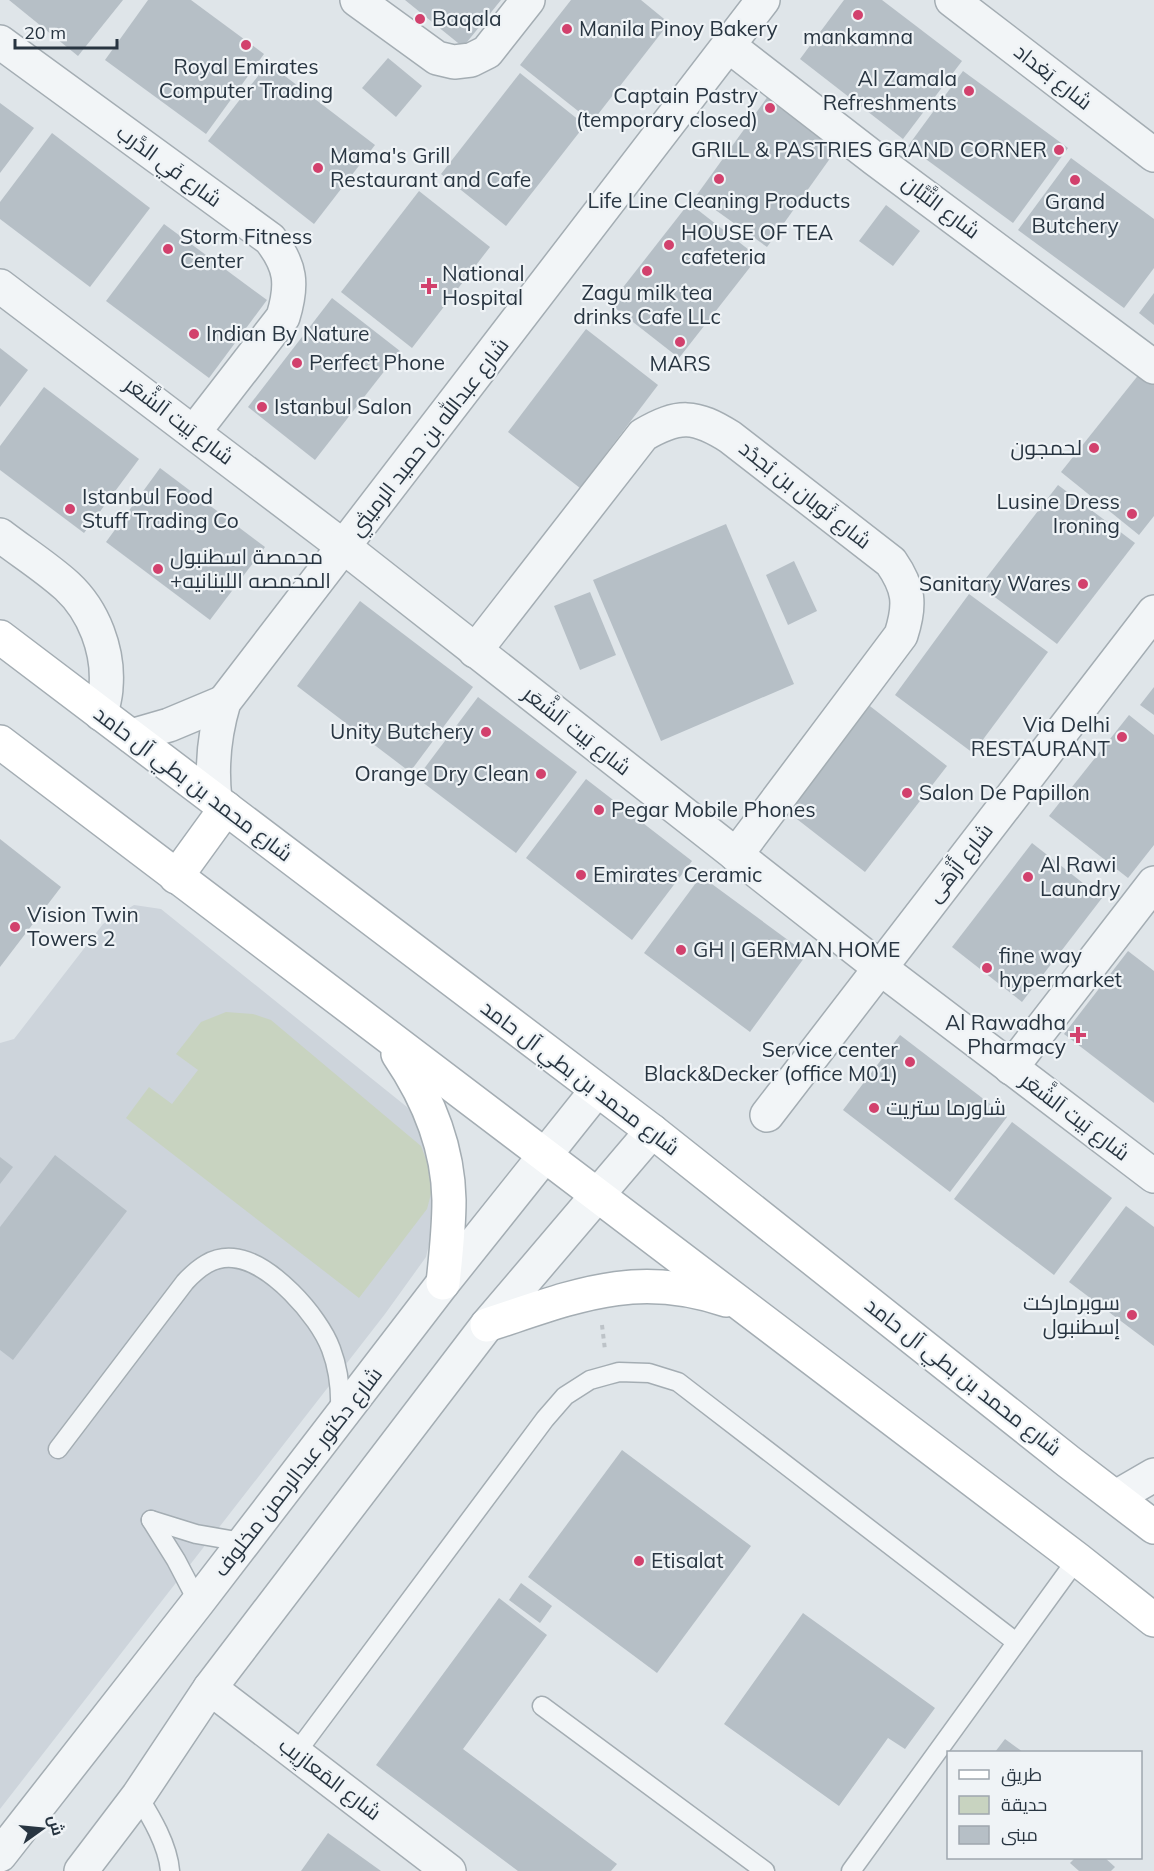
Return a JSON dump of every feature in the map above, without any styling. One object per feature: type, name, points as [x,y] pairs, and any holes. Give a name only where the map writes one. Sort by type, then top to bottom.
[{"type":"street","points":[[357,0],[437,58],[454,62],[471,60],[487,52],[528,0]]},
{"type":"street","name":"شارع عبدالله بن حميد الرميثي","points":[[220,804],[212,760],[216,731],[224,702],[763,0]]},
{"type":"street","name":"شارع بَغداد","points":[[952,0],[1154,155]]},
{"type":"street","name":"شارع فَي الدَّرب","points":[[0,42],[270,239],[283,256],[289,276],[289,297],[283,317],[194,432]]},
{"type":"street","name":"شارع التَّبَّان","points":[[729,46],[875,159],[1154,367]]},
{"type":"street","name":"شارع بَيت اَلشَّعَر","points":[[0,286],[344,547],[879,967],[1154,1176]]},
{"type":"street","name":"شارع ثَوبان بن بُجدُد","points":[[476,651],[643,435],[663,423],[687,419],[710,424],[891,562],[902,578],[908,597],[908,616],[902,635],[736,855]]},
{"type":"street","points":[[0,535],[68,586],[85,608],[98,633],[105,659],[106,687],[101,714]]},
{"type":"street","name":"شارع أَزْهَى","points":[[766,1115],[1154,612]]},
{"type":"street","name":"شارع محمد بن بطي آل حامد","points":[[0,637],[652,1131],[1154,1527]]},
{"type":"street","name":"شارع عبدالله بن حميد الرميثي","points":[[131,736],[169,725],[224,702]]},
{"type":"street","points":[[0,742],[1077,1559],[1154,1620]]},
{"type":"street","points":[[176,877],[220,804]]},
{"type":"street","points":[[1011,1068],[1150,894]]},
{"type":"street","points":[[386,1035],[424,1096],[437,1129],[446,1164],[449,1200],[443,1283]]},
{"type":"street","name":"شارع دكتور عبدالرحمن مخلوف","points":[[0,1855],[443,1283],[597,1090]]},
{"type":"street","points":[[81,1871],[138,1796],[210,1688],[487,1325],[652,1131]]},
{"type":"street","points":[[487,1325],[588,1292],[627,1286],[666,1286],[705,1292],[742,1305]]},
{"type":"street","points":[[1116,1497],[1154,1476]]},
{"type":"street","name":"شارع المَعازِيب","points":[[210,1688],[449,1871]]},
{"type":"lane","points":[[58,1449],[191,1275],[198,1268],[214,1260],[233,1258],[250,1263],[282,1285],[309,1310],[331,1348],[338,1371],[340,1418]]},
{"type":"lane","points":[[296,1753],[545,1419],[565,1396],[590,1380],[619,1372],[649,1373],[678,1382],[1016,1642]]},
{"type":"lane","points":[[198,1602],[151,1520],[196,1534],[242,1542]]},
{"type":"lane","points":[[850,1871],[1077,1559]]},
{"type":"lane","points":[[542,1706],[765,1871]]},
{"type":"lane","points":[[138,1796],[152,1819],[173,1869]]},
{"type":"path","points":[[602,1320],[608,1375]]},
{"type":"shaded area","points":[[134,905],[161,909],[407,1107],[432,1141],[442,1190],[426,1257],[385,1314],[0,1809],[0,1043],[14,1039],[103,924]]},
{"type":"green space","points":[[226,1012],[253,1014],[271,1020],[421,1146],[430,1170],[432,1190],[427,1209],[359,1298],[126,1118],[149,1087],[172,1104],[198,1070],[176,1054],[201,1022]]},
{"type":"building","points":[[9,0],[123,0],[78,56]]},
{"type":"building","points":[[148,0],[191,0],[264,54],[206,134],[105,60]]},
{"type":"building","points":[[405,0],[501,0],[463,47]]},
{"type":"building","points":[[571,0],[641,0],[669,23],[592,122],[520,65]]},
{"type":"building","points":[[844,0],[882,0],[962,61],[903,139],[800,59]]},
{"type":"building","points":[[388,58],[422,86],[396,117],[362,88]]},
{"type":"building","points":[[268,63],[375,145],[314,224],[208,141]]},
{"type":"building","points":[[963,71],[1068,148],[1013,223],[908,146]]},
{"type":"building","points":[[520,73],[585,125],[506,226],[441,174]]},
{"type":"building","points":[[771,92],[841,143],[767,247],[696,196]]},
{"type":"building","points":[[0,103],[34,128],[0,173]]},
{"type":"building","points":[[52,133],[150,208],[90,287],[0,219],[0,202]]},
{"type":"building","points":[[1071,158],[1154,219],[1154,268],[1124,308],[1018,230]]},
{"type":"building","points":[[419,191],[490,247],[412,348],[341,292]]},
{"type":"building","points":[[689,203],[758,257],[679,358],[610,304]]},
{"type":"building","points":[[886,205],[920,231],[893,266],[859,241]]},
{"type":"building","points":[[164,224],[267,300],[209,378],[106,301]]},
{"type":"building","points":[[1154,293],[1154,325],[1139,313]]},
{"type":"building","points":[[332,298],[400,351],[315,460],[248,407]]},
{"type":"building","points":[[586,329],[658,385],[580,488],[508,432]]},
{"type":"building","points":[[0,348],[28,370],[0,407]]},
{"type":"building","points":[[1144,368],[1154,377],[1154,516],[1139,535],[1061,472]]},
{"type":"building","points":[[44,387],[139,459],[84,533],[0,470],[0,446]]},
{"type":"building","points":[[160,468],[265,547],[210,620],[106,542]]},
{"type":"building","points":[[1058,485],[1135,543],[1057,644],[980,586]]},
{"type":"building","points":[[726,524],[794,684],[661,741],[593,580]]},
{"type":"building","points":[[794,561],[817,611],[788,625],[766,575]]},
{"type":"building","points":[[590,592],[616,655],[580,670],[554,606]]},
{"type":"building","points":[[969,594],[1048,652],[973,753],[895,695]]},
{"type":"building","points":[[360,601],[473,687],[410,772],[297,686]]},
{"type":"building","points":[[1154,687],[1154,715],[1140,705]]},
{"type":"building","points":[[478,697],[577,772],[516,853],[417,778]]},
{"type":"building","points":[[866,703],[947,766],[865,872],[784,809]]},
{"type":"building","points":[[1129,715],[1154,735],[1154,845],[1128,878],[1049,816]]},
{"type":"building","points":[[586,779],[692,861],[632,940],[526,858]]},
{"type":"building","name":"Vision Twin Towers 2","points":[[0,839],[61,887],[0,967]]},
{"type":"building","points":[[1032,843],[1102,898],[1022,1002],[952,947]]},
{"type":"building","points":[[701,876],[807,954],[750,1032],[644,953]]},
{"type":"building","points":[[1128,951],[1154,971],[1154,1103],[1064,1034]]},
{"type":"building","points":[[900,1035],[1007,1117],[950,1192],[843,1110]]},
{"type":"building","points":[[1012,1122],[1112,1198],[1054,1275],[954,1199]]},
{"type":"building","points":[[55,1155],[127,1211],[13,1360],[0,1350],[0,1227]]},
{"type":"building","points":[[0,1157],[13,1167],[0,1184]]},
{"type":"building","points":[[1126,1206],[1154,1227],[1154,1346],[1069,1282]]},
{"type":"building","name":"Etisalat","points":[[622,1450],[751,1546],[657,1673],[528,1577]]},
{"type":"building","points":[[521,1583],[552,1606],[540,1623],[509,1600]]},
{"type":"building","points":[[499,1598],[547,1635],[463,1749],[617,1864],[611,1871],[518,1871],[376,1765]]},
{"type":"building","points":[[803,1613],[935,1708],[905,1749],[888,1738],[839,1806],[724,1724]]},
{"type":"building","points":[[1005,1739],[1022,1751],[996,1751]]},
{"type":"building","points":[[328,1833],[381,1871],[301,1871]]},
{"type":"building","points":[[1074,1859],[1106,1859],[1115,1867],[1111,1871],[1079,1871],[1070,1863]]},
{"type":"place","name":"mankamna","points":[[858,15]]},
{"type":"place","name":"Baqala","points":[[420,19]]},
{"type":"place","name":"Manila Pinoy Bakery","points":[[567,29]]},
{"type":"place","name":"Royal Emirates Computer Trading","points":[[246,45]]},
{"type":"place","name":"Al Zamala Refreshments","points":[[969,91]]},
{"type":"place","name":"Captain Pastry (temporary closed)","points":[[770,108]]},
{"type":"place","name":"GRILL & PASTRIES GRAND CORNER","points":[[1059,150]]},
{"type":"place","name":"Mama's Grill Restaurant and Cafe","points":[[318,168]]},
{"type":"place","name":"Life Line Cleaning Products","points":[[719,179]]},
{"type":"place","name":"Grand Butchery","points":[[1075,180]]},
{"type":"place","name":"HOUSE OF TEA cafeteria","points":[[669,245]]},
{"type":"place","name":"Storm Fitness Center","points":[[168,249]]},
{"type":"place","name":"Zagu milk tea drinks Cafe LLc","points":[[647,271]]},
{"type":"place","name":"National Hospital","points":[[429,286]]},
{"type":"place","name":"Indian By Nature","points":[[194,334]]},
{"type":"place","name":"MARS","points":[[680,342]]},
{"type":"place","name":"Perfect Phone","points":[[297,363]]},
{"type":"place","name":"Istanbul Salon","points":[[262,407]]},
{"type":"place","name":"لحمجون","points":[[1094,448]]},
{"type":"place","name":"Istanbul Food Stuff Trading Co","points":[[70,509]]},
{"type":"place","name":"Lusine Dress Ironing","points":[[1132,514]]},
{"type":"place","name":"محمصة اسطنبول +المحمصه اللبنانيه","points":[[158,569]]},
{"type":"place","name":"Sanitary Wares","points":[[1083,584]]},
{"type":"place","name":"Unity Butchery","points":[[486,732]]},
{"type":"place","name":"Via Delhi RESTAURANT","points":[[1122,737]]},
{"type":"place","name":"Orange Dry Clean","points":[[541,774]]},
{"type":"place","name":"Salon De Papillon","points":[[907,793]]},
{"type":"place","name":"Pegar Mobile Phones","points":[[599,810]]},
{"type":"place","name":"Emirates Ceramic","points":[[581,875]]},
{"type":"place","name":"Al Rawi Laundry","points":[[1028,877]]},
{"type":"place","name":"Vision Twin Towers 2","points":[[15,927]]},
{"type":"place","name":"GH | GERMAN HOME","points":[[681,950]]},
{"type":"place","name":"fine way hypermarket","points":[[987,968]]},
{"type":"place","name":"Al Rawadha Pharmacy","points":[[1078,1035]]},
{"type":"place","name":"Service center Black&Decker (office M01)","points":[[910,1062]]},
{"type":"place","name":"شاورما ستريت","points":[[874,1108]]},
{"type":"place","name":"سوبرماركت إسطنبول","points":[[1132,1315]]},
{"type":"place","name":"Etisalat","points":[[639,1561]]}]
